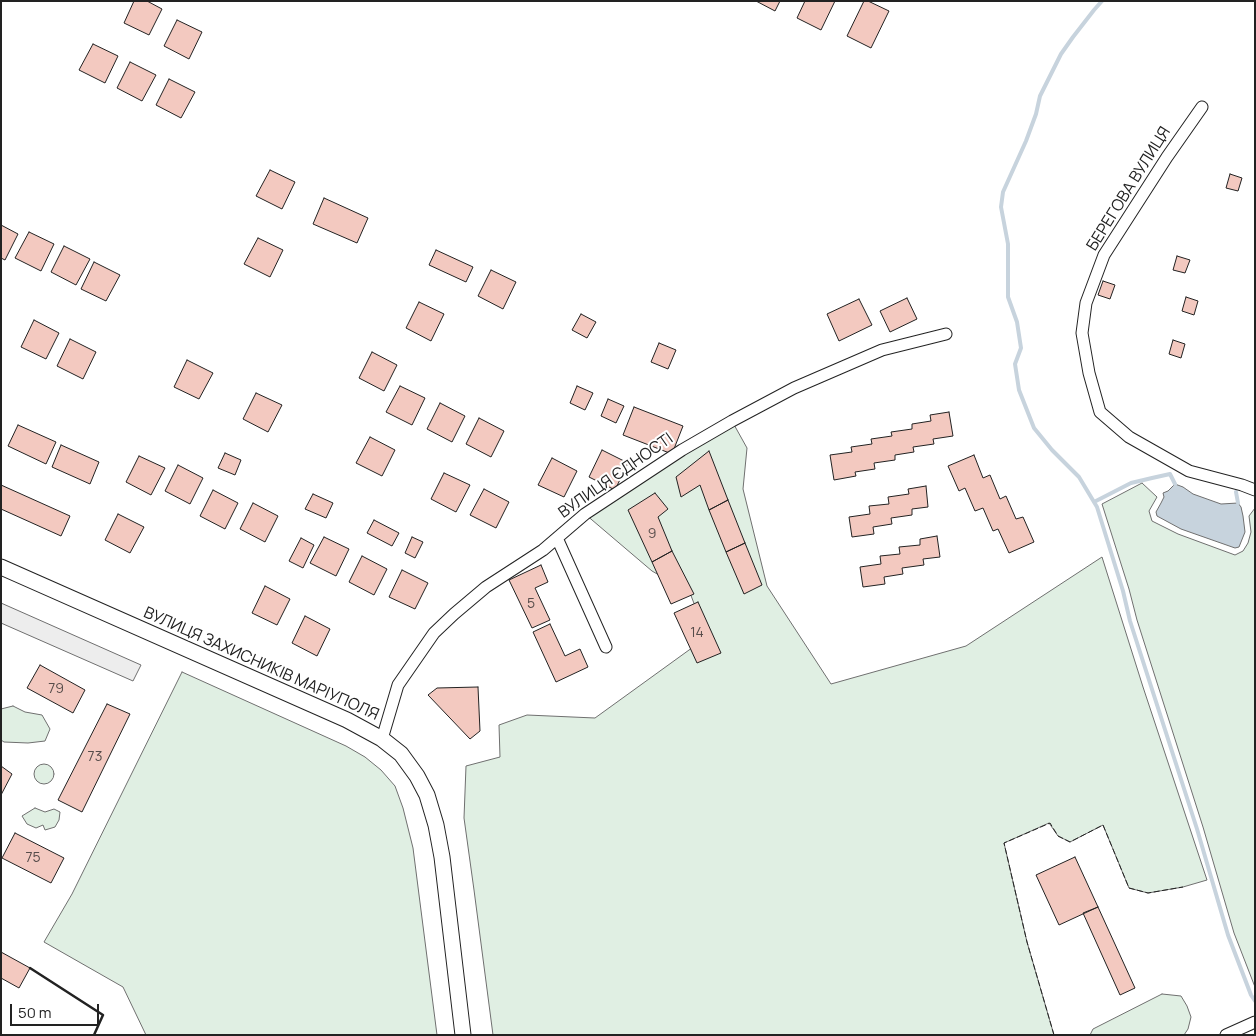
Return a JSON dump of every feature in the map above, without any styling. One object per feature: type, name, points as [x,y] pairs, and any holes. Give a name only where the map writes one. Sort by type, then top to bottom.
[{"type":"main road","name":"ВУЛИЦЯ ЗАХИСНИКІВ МАРІУПОЛЯ","points":[[1,567],[347,720],[382,740],[401,754],[417,776],[427,796],[436,825],[442,858],[463,1035]]},
{"type":"street","name":"БЕРЕГОВА ВУЛИЦЯ","points":[[1202,107],[1167,157],[1104,255],[1086,303],[1082,334],[1089,373],[1100,412],[1130,437],[1189,471],[1242,484],[1255,490]]},
{"type":"street","name":"ВУЛИЦЯ ЄДНОСТІ","points":[[382,740],[398,685],[434,634],[454,614],[486,588],[543,550],[585,514],[682,450],[794,388],[882,350],[946,334]]},
{"type":"street","points":[[557,538],[606,647]]},
{"type":"street","points":[[1226,1035],[1255,1022]]},
{"type":"green space","points":[[732,421],[747,448],[743,489],[767,586],[831,684],[966,646],[1102,557],[1207,880],[1183,887],[1148,893],[1129,888],[1103,825],[1070,842],[1058,836],[1049,823],[1004,843],[1027,942],[1054,1035],[493,1035],[464,818],[466,766],[500,757],[499,725],[527,715],[595,718],[707,637],[690,593],[652,571],[585,514]]},
{"type":"green space","points":[[1142,483],[1157,497],[1149,511],[1152,521],[1178,534],[1235,555],[1243,551],[1248,543],[1251,532],[1249,516],[1255,508],[1255,987],[1234,933],[1203,827],[1102,504]]},
{"type":"green space","points":[[182,672],[346,746],[365,757],[381,770],[395,786],[403,808],[413,848],[437,1035],[146,1035],[123,987],[44,942],[72,894]]},
{"type":"green space","points":[[13,706],[25,712],[42,715],[50,729],[45,741],[28,743],[4,742],[1,740],[1,709]]},
{"type":"green space","points":[[44,764],[51,767],[54,774],[51,781],[44,784],[37,781],[34,774],[37,767]]},
{"type":"green space","points":[[35,808],[45,812],[54,809],[60,812],[59,820],[55,827],[45,830],[43,825],[36,828],[27,824],[22,816]]},
{"type":"green space","points":[[1162,994],[1181,996],[1187,1006],[1191,1017],[1188,1029],[1184,1035],[1090,1035],[1093,1029]]},
{"type":"shaded area","points":[[1175,484],[1193,494],[1221,504],[1238,503],[1241,507],[1245,532],[1239,547],[1235,548],[1181,529],[1157,516],[1156,512],[1164,497],[1163,493]]},
{"type":"shaded area","points":[[1,603],[141,665],[133,681],[1,623]]},
{"type":"building","points":[[134,1],[147,1],[162,9],[149,35],[124,23]]},
{"type":"building","points":[[756,1],[780,1],[775,11]]},
{"type":"building","points":[[805,1],[835,1],[821,30],[797,18]]},
{"type":"building","points":[[864,1],[889,11],[871,48],[847,36]]},
{"type":"building","points":[[177,20],[202,32],[189,59],[164,46]]},
{"type":"building","points":[[93,44],[118,56],[105,83],[79,70]]},
{"type":"building","points":[[130,62],[156,75],[142,101],[117,88]]},
{"type":"building","points":[[169,79],[195,92],[181,118],[156,105]]},
{"type":"building","points":[[270,170],[295,182],[282,209],[256,196]]},
{"type":"building","points":[[1230,174],[1242,178],[1238,191],[1226,188]]},
{"type":"building","points":[[324,198],[368,218],[357,243],[313,224]]},
{"type":"building","points":[[1,225],[18,234],[5,260],[1,258]]},
{"type":"building","points":[[29,232],[54,244],[41,271],[15,258]]},
{"type":"building","points":[[258,238],[283,250],[270,277],[244,264]]},
{"type":"building","points":[[64,246],[90,259],[76,285],[51,272]]},
{"type":"building","points":[[436,250],[473,267],[466,282],[429,265]]},
{"type":"building","points":[[1177,256],[1190,260],[1185,273],[1173,270]]},
{"type":"building","points":[[94,262],[120,275],[106,301],[81,289]]},
{"type":"building","points":[[491,270],[516,282],[503,309],[478,296]]},
{"type":"building","points":[[1103,281],[1115,285],[1110,299],[1098,295]]},
{"type":"building","points":[[1186,297],[1198,301],[1194,315],[1182,311]]},
{"type":"building","points":[[907,298],[917,319],[890,332],[880,311]]},
{"type":"building","points":[[859,299],[872,325],[839,341],[827,314]]},
{"type":"building","points":[[419,302],[444,314],[431,341],[406,328]]},
{"type":"building","points":[[581,314],[596,322],[587,338],[572,330]]},
{"type":"building","points":[[34,320],[59,333],[46,359],[21,347]]},
{"type":"building","points":[[70,339],[96,352],[83,379],[57,366]]},
{"type":"building","points":[[1173,340],[1185,344],[1181,358],[1169,354]]},
{"type":"building","points":[[659,343],[676,350],[668,369],[651,362]]},
{"type":"building","points":[[372,352],[397,365],[384,391],[359,378]]},
{"type":"building","points":[[187,360],[213,373],[199,399],[174,387]]},
{"type":"building","points":[[400,386],[425,398],[412,425],[386,412]]},
{"type":"building","points":[[577,386],[593,393],[585,410],[570,403]]},
{"type":"building","points":[[256,393],[282,405],[268,432],[243,419]]},
{"type":"building","points":[[608,399],[624,406],[616,423],[601,416]]},
{"type":"building","points":[[440,403],[465,416],[452,442],[427,429]]},
{"type":"building","points":[[634,407],[683,426],[672,454],[623,435]]},
{"type":"building","points":[[949,412],[953,436],[933,439],[934,444],[913,447],[914,452],[895,455],[895,460],[874,463],[875,469],[855,472],[856,476],[834,480],[830,455],[852,452],[851,447],[872,444],[871,439],[892,436],[891,432],[912,429],[912,424],[931,421],[930,415]]},
{"type":"building","points":[[479,418],[504,431],[491,457],[466,444]]},
{"type":"building","points":[[18,425],[56,442],[46,464],[8,446]]},
{"type":"building","points":[[370,437],[395,450],[382,476],[356,463]]},
{"type":"building","points":[[61,445],[99,462],[90,484],[52,467]]},
{"type":"building","points":[[602,450],[628,463],[615,490],[589,477]]},
{"type":"building","points":[[709,451],[728,500],[709,510],[700,485],[681,497],[676,477]]},
{"type":"building","points":[[225,453],[241,460],[235,475],[218,468]]},
{"type":"building","points":[[974,455],[983,478],[990,475],[1000,499],[1006,496],[1016,519],[1023,517],[1034,542],[1009,553],[998,529],[993,531],[983,508],[975,511],[965,488],[959,491],[948,466]]},
{"type":"building","points":[[139,456],[165,468],[151,495],[126,482]]},
{"type":"building","points":[[552,458],[577,471],[564,497],[538,485]]},
{"type":"building","points":[[178,465],[203,478],[190,504],[165,491]]},
{"type":"building","points":[[444,473],[470,485],[456,512],[431,499]]},
{"type":"building","points":[[1,485],[70,516],[61,536],[1,509]]},
{"type":"building","points":[[926,486],[928,507],[912,509],[912,515],[891,518],[892,524],[873,527],[874,534],[852,537],[849,517],[870,514],[869,506],[889,504],[888,497],[909,494],[908,489]]},
{"type":"building","points":[[484,489],[509,502],[496,528],[470,515]]},
{"type":"building","points":[[213,490],[238,503],[225,529],[200,516]]},
{"type":"building","points":[[655,493],[668,509],[658,517],[672,551],[652,562],[628,510]]},
{"type":"building","points":[[313,494],[333,503],[326,518],[305,509]]},
{"type":"building","points":[[728,500],[745,543],[726,552],[709,510]]},
{"type":"building","points":[[253,503],[278,516],[265,542],[240,529]]},
{"type":"building","points":[[118,514],[144,527],[130,553],[105,540]]},
{"type":"building","points":[[374,520],[399,533],[392,546],[367,533]]},
{"type":"building","points":[[937,536],[940,557],[923,559],[924,565],[902,568],[903,574],[884,577],[885,584],[863,587],[860,567],[881,564],[880,556],[900,554],[899,547],[920,545],[920,539]]},
{"type":"building","points":[[324,537],[349,549],[336,576],[310,563]]},
{"type":"building","points":[[412,537],[423,542],[415,558],[405,553]]},
{"type":"building","points":[[301,538],[314,545],[303,568],[289,561]]},
{"type":"building","points":[[745,543],[762,585],[744,594],[726,552]]},
{"type":"building","points":[[672,551],[694,594],[671,604],[652,562]]},
{"type":"building","points":[[362,556],[387,569],[374,595],[349,582]]},
{"type":"building","points":[[541,565],[548,582],[535,588],[550,620],[532,628],[509,580]]},
{"type":"building","points":[[402,570],[428,583],[415,609],[389,597]]},
{"type":"building","points":[[265,586],[290,599],[277,625],[252,613]]},
{"type":"building","points":[[698,602],[721,653],[697,663],[674,613]]},
{"type":"building","points":[[305,616],[330,629],[317,656],[292,643]]},
{"type":"building","points":[[550,624],[565,656],[580,649],[588,667],[556,682],[533,632]]},
{"type":"building","points":[[40,665],[85,690],[73,713],[27,688]]},
{"type":"building","points":[[478,687],[480,731],[470,739],[428,695],[437,688]]},
{"type":"building","points":[[107,704],[130,714],[82,812],[58,800]]},
{"type":"building","points":[[1,766],[12,774],[1,795]]},
{"type":"building","points":[[15,833],[64,858],[51,883],[2,858]]},
{"type":"building","points":[[1075,857],[1098,907],[1059,925],[1036,875]]},
{"type":"building","points":[[1098,907],[1135,988],[1120,995],[1083,913]]},
{"type":"building","points":[[1,952],[30,968],[19,988],[1,978]]},
{"type":"waterway","points":[[1102,1],[1061,54],[1040,96],[1036,114],[1026,141],[1003,192],[1001,207],[1008,244],[1008,297],[1017,322],[1021,348],[1015,364],[1019,390],[1034,428],[1052,450],[1079,477],[1097,507],[1123,591],[1130,621],[1197,829],[1228,935],[1255,1001]]},
{"type":"waterway","points":[[1094,502],[1131,483],[1152,478],[1170,474],[1175,484]]},
{"type":"waterway","points":[[1236,492],[1238,503]]},
{"type":"fence","points":[[1054,1035],[1027,942],[1004,843],[1050,823],[1058,836],[1070,842],[1103,825],[1129,888],[1148,893],[1183,887]]},
{"type":"wall","points":[[30,968],[103,1015],[94,1035]]}]
